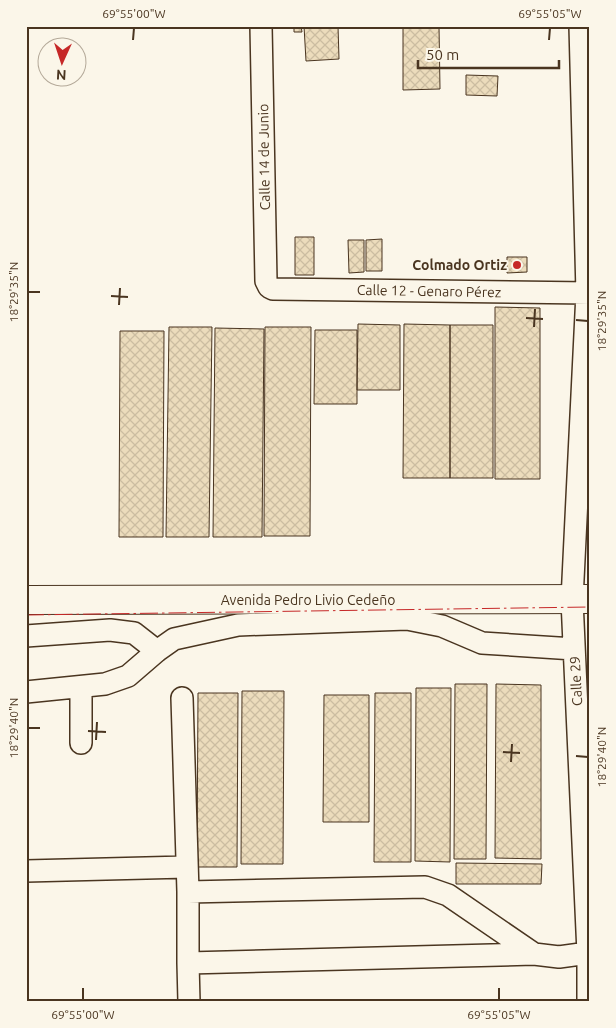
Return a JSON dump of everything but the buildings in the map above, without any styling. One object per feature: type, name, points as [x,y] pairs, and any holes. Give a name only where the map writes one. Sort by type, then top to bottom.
[{"type":"main road","name":"Avenida Pedro Livio Cedeño","points":[[26,600],[581,599]]},
{"type":"street","name":"Calle 14 de Junio","points":[[261,26],[266,281],[269,287]]},
{"type":"street","name":"Calle 29","points":[[580,26],[588,293],[581,599],[574,649],[588,953],[588,1002]]},
{"type":"street","name":"Calle 12 - Genaro Pérez","points":[[269,287],[273,289],[588,293]]},
{"type":"street","points":[[26,692],[104,684],[128,676],[174,639],[238,625],[407,619],[442,626],[482,643],[574,649]]},
{"type":"street","points":[[26,636],[110,630],[134,632],[157,651]]},
{"type":"street","points":[[81,686],[81,743]]},
{"type":"street","points":[[182,698],[188,892],[189,1002]]},
{"type":"street","points":[[26,872],[186,867]]},
{"type":"street","points":[[188,892],[425,887],[448,895],[534,954]]},
{"type":"street","points":[[188,963],[534,954],[558,957],[588,953]]},
{"type":"power","points":[[26,615],[590,607]]},
{"type":"place","name":"Colmado Ortiz","points":[[517,265]]}]
